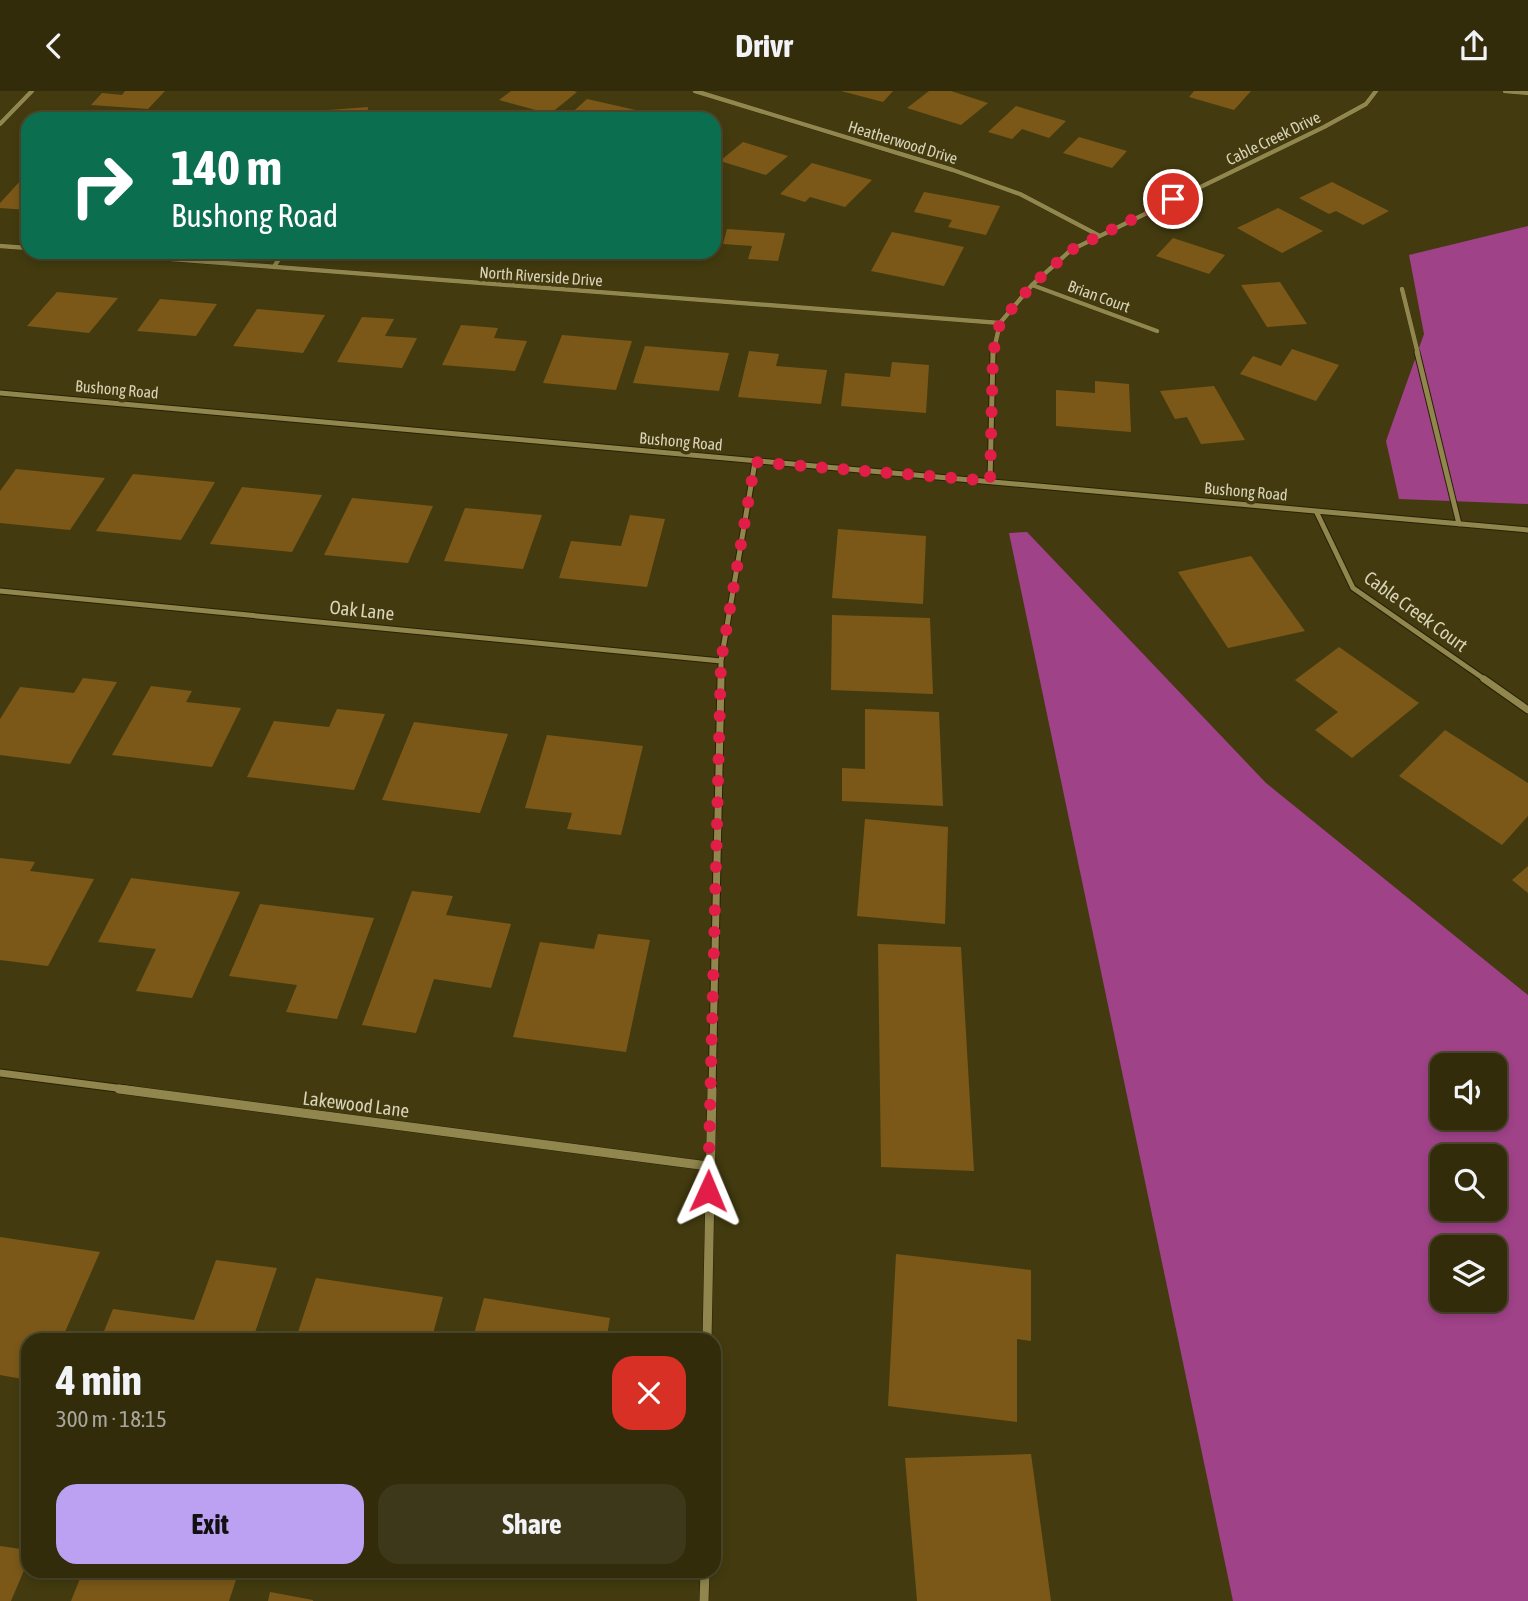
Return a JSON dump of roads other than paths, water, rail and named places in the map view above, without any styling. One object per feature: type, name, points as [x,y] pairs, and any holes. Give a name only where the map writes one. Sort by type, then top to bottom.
[{"type":"street","points":[[0,124],[32,91]]},
{"type":"street","name":"Heatherwood Drive","points":[[695,91],[1009,190],[1098,235]]},
{"type":"street","name":"Cable Creek Drive","points":[[990,481],[993,353],[1000,323],[1032,285],[1071,250],[1324,127],[1366,104],[1376,91]]},
{"type":"street","points":[[1505,91],[1528,93]]},
{"type":"street","points":[[0,246],[21,248]]},
{"type":"street","name":"North Riverside Drive","points":[[171,259],[1000,323]]},
{"type":"street","points":[[274,267],[279,259]]},
{"type":"street","name":"Brian Court","points":[[1032,285],[1157,331]]},
{"type":"street","points":[[1402,289],[1459,524]]},
{"type":"street","name":"Bushong Road","points":[[0,393],[1528,530]]},
{"type":"street","points":[[707,1333],[708,1165],[721,661],[755,462]]},
{"type":"street","name":"Cable Creek Court","points":[[1316,511],[1353,588],[1528,710]]},
{"type":"street","name":"Oak Lane","points":[[0,591],[721,661]]},
{"type":"street","name":"Lakewood Lane","points":[[0,1073],[708,1165]]},
{"type":"street","points":[[704,1601],[705,1578]]}]
